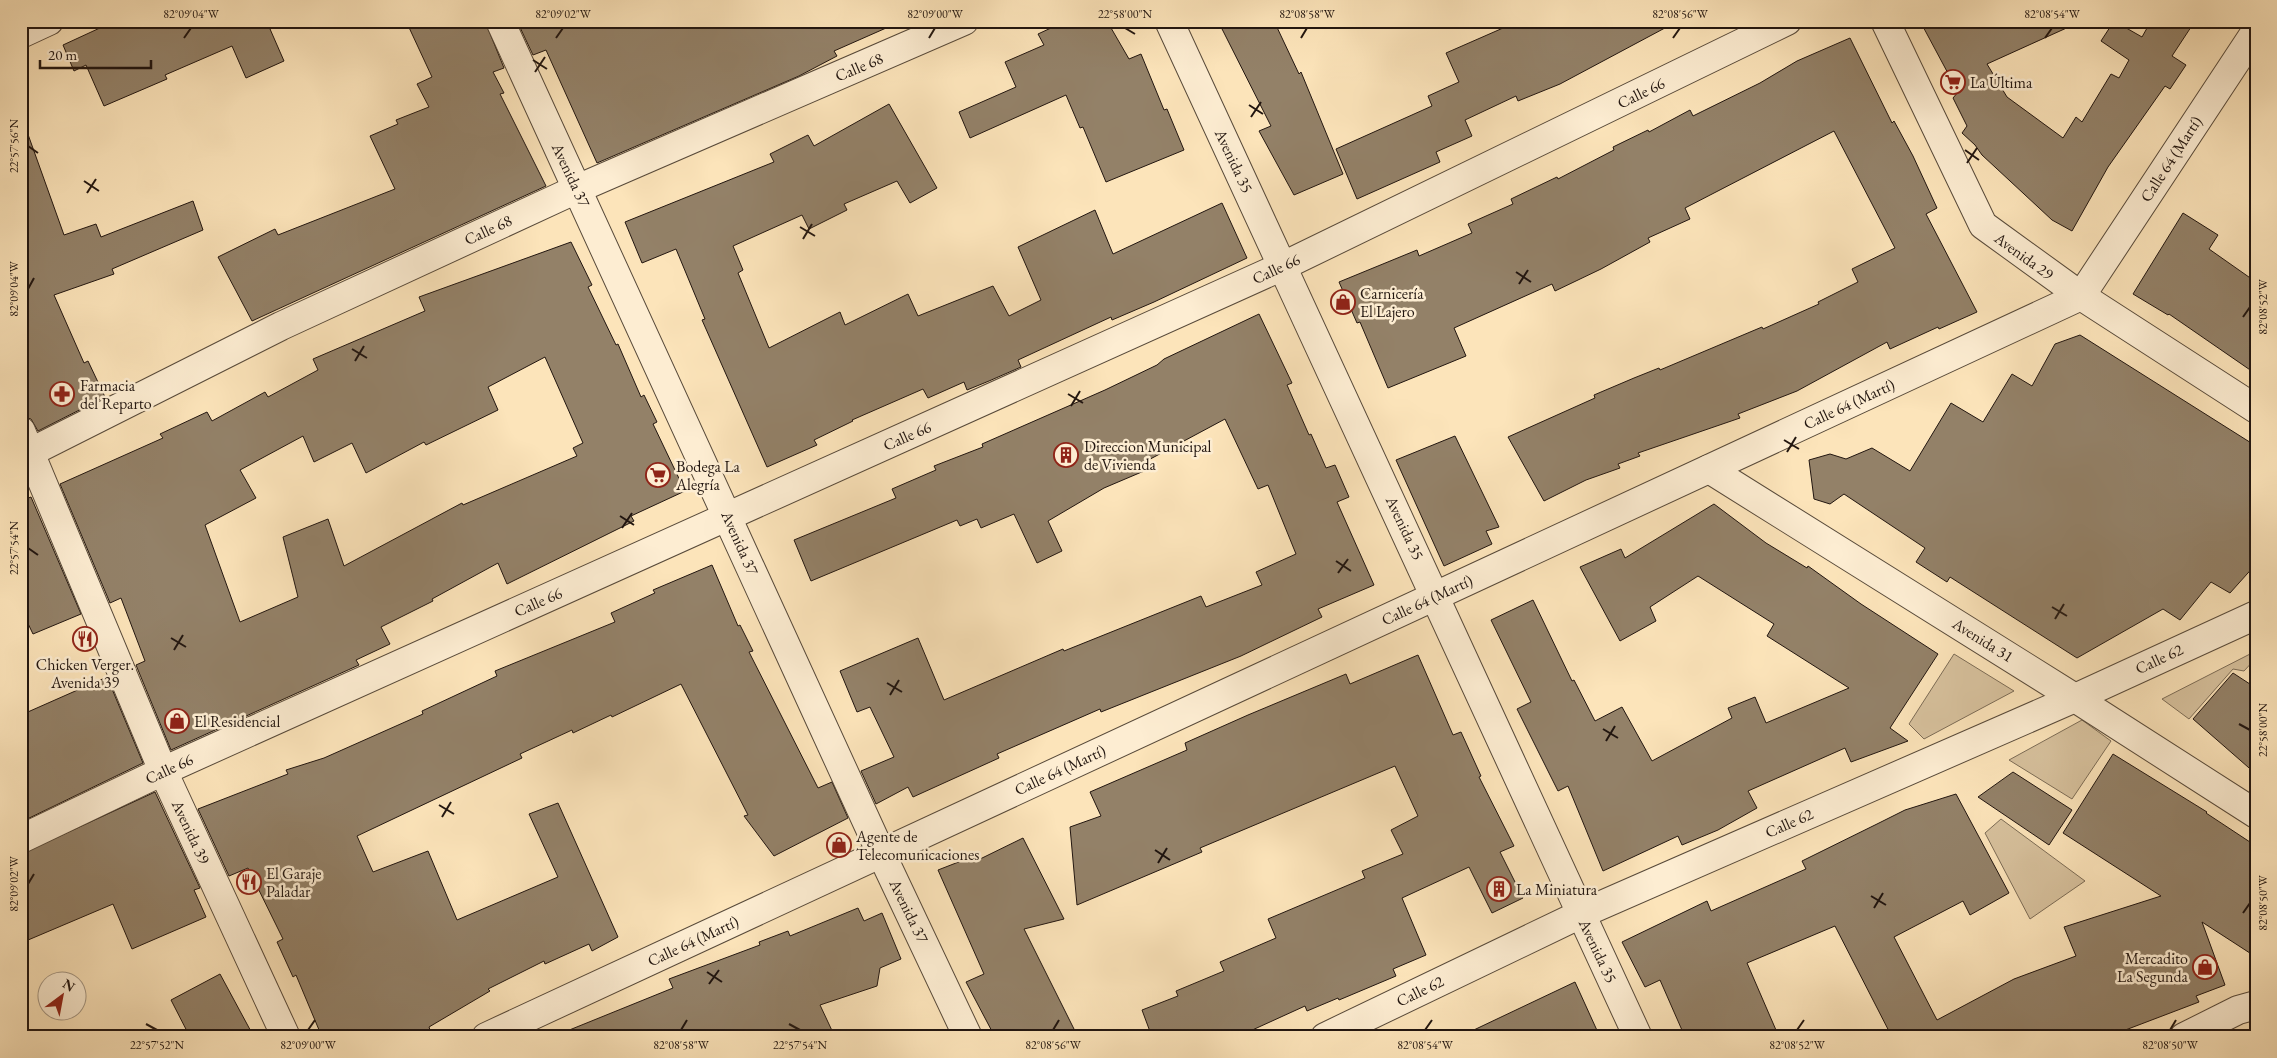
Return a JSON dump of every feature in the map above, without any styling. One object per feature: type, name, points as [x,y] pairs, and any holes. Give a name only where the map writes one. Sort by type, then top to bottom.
[{"type":"street","points":[[21,34],[49,21]]},
{"type":"street","name":"Avenida 37","points":[[500,21],[881,853],[968,1037]]},
{"type":"street","name":"Calle 68","points":[[25,447],[577,189],[964,21]]},
{"type":"street","name":"Avenida 35","points":[[1169,21],[1638,1037]]},
{"type":"street","name":"Calle 66","points":[[21,839],[163,771],[1283,266],[1787,21]]},
{"type":"street","name":"Avenida 29","points":[[1885,21],[1983,225],[2080,296],[2256,410]]},
{"type":"street","name":"Calle 64 (Martí)","points":[[486,1037],[2080,296],[2256,31]]},
{"type":"street","name":"Avenida 39","points":[[25,447],[163,771],[286,1037]]},
{"type":"street","name":"Avenida 31","points":[[1709,469],[2075,698],[2256,814]]},
{"type":"street","name":"Calle 62","points":[[1324,1037],[1581,914],[2075,698],[2256,615]]},
{"type":"street","points":[[2184,1037],[2238,1010],[2256,1005]]},
{"type":"shaded area","points":[[2252,653],[2256,658],[2244,671],[2233,669],[2189,719],[2162,699]]},
{"type":"shaded area","points":[[1954,654],[2014,691],[1924,739],[1909,724]]},
{"type":"shaded area","points":[[2082,720],[2111,741],[2072,799],[2009,760]]},
{"type":"shaded area","points":[[2001,819],[2085,881],[2030,919],[1985,833]]},
{"type":"building","points":[[115,21],[287,21],[270,29],[284,61],[246,78],[232,46],[165,75],[167,79],[104,106],[86,65],[74,71],[63,45]]},
{"type":"building","points":[[406,21],[485,21],[504,68],[493,72],[504,93],[500,94],[546,186],[252,321],[218,257],[275,229],[278,235],[395,189],[370,136],[398,124],[396,120],[429,107],[417,84],[432,77]]},
{"type":"building","points":[[517,21],[902,21],[834,51],[837,56],[799,76],[597,163],[546,50],[533,55]]},
{"type":"building","points":[[1066,21],[1107,21],[1129,59],[1141,54],[1164,110],[1167,109],[1184,150],[1106,182],[1083,127],[1080,128],[1066,95],[970,138],[959,112],[1016,87],[1005,62],[1044,45],[1038,34]]},
{"type":"building","points":[[1218,21],[1274,21],[1299,74],[1301,72],[1343,174],[1294,195],[1259,131],[1271,126]]},
{"type":"building","points":[[1519,21],[1678,21],[1560,84],[1518,101],[1516,96],[1465,120],[1472,136],[1436,152],[1440,162],[1357,199],[1336,149],[1432,106],[1428,96],[1459,82],[1446,53]]},
{"type":"building","points":[[1920,21],[2082,21],[1987,64],[2007,97],[2063,138],[2076,117],[2082,122],[2111,74],[2119,78],[2129,60],[2101,41],[2114,21],[2142,37],[2151,21],[2195,21],[2172,56],[2186,65],[2170,89],[2165,86],[2108,167],[2072,231],[2052,220],[1982,155],[1975,145],[1962,133],[1967,126],[1953,98],[1958,92]]},
{"type":"building","points":[[1850,38],[1892,123],[1894,121],[1913,156],[1937,208],[1926,214],[1977,312],[1890,349],[1887,342],[1797,391],[1738,414],[1740,418],[1638,453],[1640,456],[1618,464],[1620,468],[1586,480],[1544,501],[1508,437],[1595,398],[1594,395],[1659,368],[1660,370],[1762,327],[1763,329],[1819,304],[1818,302],[1858,282],[1852,269],[1895,248],[1834,131],[1685,208],[1690,219],[1648,238],[1650,242],[1601,269],[1555,291],[1552,284],[1454,328],[1466,356],[1388,388],[1360,322],[1357,323],[1339,282],[1417,250],[1419,256],[1472,233],[1468,224],[1513,204],[1511,199],[1557,177],[1558,179],[1614,150],[1613,147],[1648,130],[1649,132],[1690,110],[1693,116],[1760,83],[1797,61]]},
{"type":"building","points":[[889,104],[937,188],[910,203],[897,181],[844,204],[847,210],[809,229],[802,215],[733,246],[743,270],[738,273],[769,348],[840,312],[845,325],[908,294],[918,316],[993,286],[1009,316],[1041,300],[1018,247],[1095,210],[1113,254],[1222,203],[1247,258],[1154,302],[1112,320],[1111,317],[1018,360],[1021,367],[989,381],[967,390],[964,382],[928,398],[923,389],[852,420],[814,440],[817,445],[767,467],[702,320],[705,319],[676,249],[642,263],[625,222],[774,162],[770,154],[808,135],[814,146]]},
{"type":"building","points":[[25,126],[64,235],[96,224],[101,237],[193,201],[203,230],[112,269],[114,274],[54,295],[84,363],[88,361],[105,397],[38,431],[31,419],[21,416],[21,127]]},
{"type":"building","points":[[2183,213],[2218,235],[2209,249],[2256,282],[2256,374],[2169,314],[2133,294]]},
{"type":"building","points":[[571,242],[592,285],[588,287],[616,345],[618,344],[641,397],[644,395],[657,422],[653,424],[685,491],[631,516],[634,521],[507,584],[498,563],[432,599],[433,601],[381,627],[390,644],[356,660],[359,665],[171,750],[136,665],[145,661],[121,598],[110,603],[60,484],[163,438],[160,434],[207,412],[212,421],[265,392],[268,397],[318,370],[313,359],[425,311],[419,297]],"holes":[[[545,357],[583,443],[573,448],[577,456],[463,505],[462,503],[344,566],[328,519],[283,537],[298,597],[240,622],[205,525],[256,498],[240,470],[303,436],[314,462],[352,443],[366,473],[424,442],[426,445],[498,410],[488,387]]]},
{"type":"building","points":[[1259,314],[1292,383],[1287,385],[1309,435],[1311,434],[1326,468],[1335,465],[1349,497],[1337,502],[1374,585],[1318,609],[1322,617],[1241,656],[1101,712],[1100,709],[997,754],[999,758],[913,797],[908,787],[876,804],[861,771],[894,757],[870,707],[857,712],[840,671],[918,638],[944,700],[1063,649],[1064,651],[1201,596],[1206,607],[1262,585],[1256,572],[1296,554],[1268,485],[1258,489],[1225,419],[1141,464],[1144,471],[1104,488],[1048,521],[1062,551],[1037,563],[1014,514],[981,528],[977,519],[960,526],[957,520],[811,581],[794,540],[896,498],[892,489],[936,470],[934,466],[983,447],[982,444],[1105,390],[1157,365],[1164,359]]},
{"type":"building","points":[[2080,335],[2256,446],[2256,564],[2230,593],[2211,582],[2180,620],[2163,609],[2077,658],[1950,577],[1947,582],[1916,562],[1925,548],[1844,494],[1830,504],[1814,499],[1809,460],[1830,454],[1846,459],[1872,448],[1910,471],[1951,403],[1983,422],[2012,374],[2032,386],[2055,344]]},
{"type":"building","points":[[1455,436],[1499,527],[1486,531],[1492,544],[1444,566],[1396,460]]},
{"type":"building","points":[[31,497],[81,614],[33,634],[21,609],[21,501]]},
{"type":"building","points":[[1714,504],[1766,543],[1807,568],[1808,566],[1861,604],[1938,654],[1890,728],[1908,741],[1851,762],[1845,748],[1748,791],[1757,808],[1718,830],[1682,845],[1678,836],[1603,871],[1568,786],[1558,791],[1517,709],[1531,702],[1491,620],[1533,600],[1572,681],[1574,680],[1595,721],[1622,707],[1652,761],[1732,718],[1728,708],[1755,697],[1766,723],[1849,688],[1767,636],[1774,624],[1698,576],[1650,607],[1656,621],[1620,641],[1580,567],[1621,549],[1625,558]]},
{"type":"building","points":[[712,565],[738,626],[740,625],[753,651],[749,652],[818,788],[832,782],[848,818],[774,856],[744,816],[748,815],[681,684],[612,717],[611,715],[573,733],[572,730],[520,754],[522,758],[357,836],[373,872],[428,851],[457,920],[558,877],[529,814],[558,803],[618,937],[592,951],[589,944],[545,964],[544,961],[488,989],[490,991],[429,1027],[430,1030],[414,1037],[322,1037],[296,975],[293,977],[277,942],[283,939],[248,868],[229,876],[198,809],[288,774],[286,770],[324,758],[423,714],[422,711],[497,676],[495,671],[615,622],[611,613],[655,593],[653,590]]},
{"type":"building","points":[[1418,655],[1453,735],[1461,732],[1481,776],[1479,777],[1514,846],[1500,852],[1523,898],[1492,913],[1469,867],[1402,898],[1426,955],[1393,969],[1396,976],[1307,1011],[1305,1006],[1237,1037],[1152,1037],[1142,1010],[1178,996],[1176,991],[1224,971],[1220,962],[1276,938],[1268,919],[1365,878],[1362,871],[1403,854],[1391,830],[1418,816],[1395,766],[1200,848],[1202,852],[1077,905],[1070,827],[1101,816],[1090,792],[1187,750],[1185,743],[1346,674],[1350,684]]},
{"type":"building","points":[[2233,673],[2256,688],[2256,774],[2193,719]]},
{"type":"building","points":[[107,677],[143,763],[21,822],[21,715]]},
{"type":"building","points":[[2113,754],[2207,812],[2256,846],[2256,957],[2202,922],[2225,985],[2196,996],[2199,1002],[2107,1037],[1892,1037],[1835,926],[1747,963],[1779,1037],[1685,1037],[1660,980],[1645,987],[1622,942],[1707,901],[1711,911],[1806,869],[1802,861],[1905,810],[1956,794],[2009,893],[1970,915],[1963,901],[1894,937],[1937,1020],[2014,979],[2076,956],[2064,927],[2161,896],[2063,833]]},
{"type":"building","points":[[2013,772],[2072,810],[2049,845],[1978,797]]},
{"type":"building","points":[[155,792],[200,888],[194,890],[206,917],[132,949],[113,904],[21,943],[21,854]]},
{"type":"building","points":[[1023,838],[1064,919],[1024,929],[1078,1037],[995,1037],[966,982],[984,974],[938,870],[974,856],[976,861]]},
{"type":"building","points":[[858,908],[864,921],[882,913],[901,959],[880,968],[877,986],[820,1005],[835,1037],[558,1037],[557,1035],[673,988],[669,979],[760,945],[759,942],[788,931],[790,936]]},
{"type":"building","points":[[220,974],[254,1037],[190,1037],[171,1000]]},
{"type":"building","points":[[1575,982],[1600,1037],[1459,1037]]},
{"type":"place","name":"La Última","points":[[1953,82]]},
{"type":"place","name":"Carnicería El Lajero","points":[[1343,302]]},
{"type":"place","name":"Farmacia del Reparto","points":[[62,394]]},
{"type":"place","name":"Direccion Municipal de Vivienda","points":[[1066,455]]},
{"type":"place","name":"Bodega La Alegría","points":[[658,475]]},
{"type":"place","name":"Chicken Verger. Avenida 39","points":[[85,639]]},
{"type":"place","name":"El Residencial","points":[[177,721]]},
{"type":"place","name":"Agente de Telecomunicaciones","points":[[839,845]]},
{"type":"place","name":"El Garaje Paladar","points":[[249,882]]},
{"type":"place","name":"La Miniatura","points":[[1499,889]]},
{"type":"place","name":"Mercadito La Segunda","points":[[2205,967]]}]
